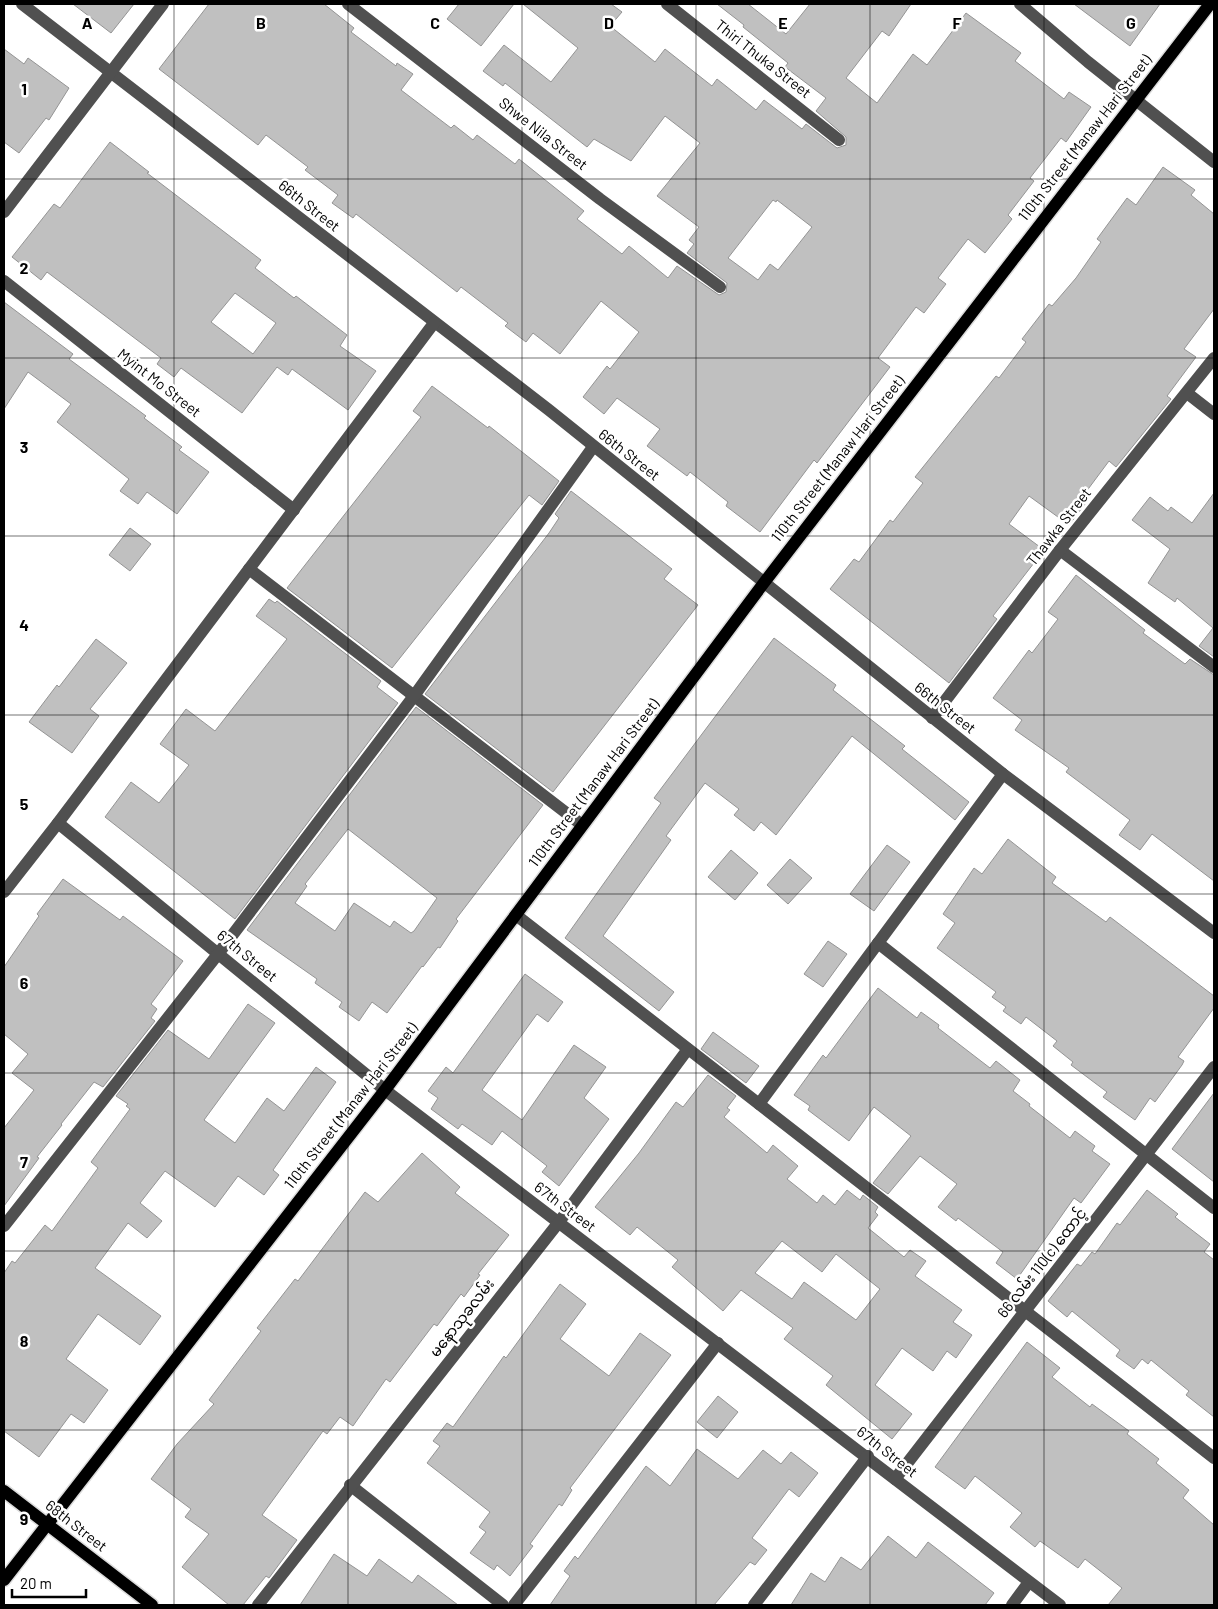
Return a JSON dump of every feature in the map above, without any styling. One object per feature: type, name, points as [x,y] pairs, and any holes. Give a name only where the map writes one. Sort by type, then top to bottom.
[{"type":"main road","name":"110th Street (Manaw Hari Street)","points":[[4,1580],[386,1090],[763,584],[1210,4]]},
{"type":"main road","name":"68th Street","points":[[4,1491],[152,1605]]},
{"type":"street","name":"66th Street","points":[[22,4],[549,410],[763,584],[1002,774],[1214,933]]},
{"type":"street","points":[[4,212],[163,4]]},
{"type":"street","name":"Shwe Nila Street","points":[[348,4],[600,199],[720,288]]},
{"type":"street","name":"Thiri Thuka Street","points":[[667,4],[839,140]]},
{"type":"street","points":[[1020,4],[1135,100],[1214,162]]},
{"type":"street","name":"Myint Mo Street","points":[[4,281],[294,510]]},
{"type":"street","points":[[4,892],[434,323]]},
{"type":"street","name":"Thawka Street","points":[[932,718],[1060,550],[1214,358]]},
{"type":"street","points":[[1187,393],[1214,414]]},
{"type":"street","points":[[5,1221],[218,954],[414,696],[593,447]]},
{"type":"street","points":[[1060,550],[1214,667]]},
{"type":"street","points":[[249,569],[582,825]]},
{"type":"street","points":[[759,1104],[1002,774]]},
{"type":"street","name":"67th Street","points":[[58,823],[386,1090],[868,1456],[895,1479],[1060,1605]]},
{"type":"street","points":[[516,915],[1214,1458]]},
{"type":"street","points":[[878,943],[1148,1154],[1214,1208]]},
{"type":"street","name":"မနောသုခလမ်း","points":[[258,1605],[350,1485],[558,1222],[688,1049]]},
{"type":"street","name":"66 လမ်း 110(c) ထောင့်","points":[[895,1479],[1214,1067]]},
{"type":"street","points":[[514,1605],[718,1343]]},
{"type":"street","points":[[754,1605],[868,1456]]},
{"type":"street","points":[[350,1485],[503,1605]]},
{"type":"street","points":[[1012,1605],[1029,1582]]},
{"type":"building","points":[[73,4],[134,4],[111,33]]},
{"type":"building","points":[[209,4],[324,4],[354,28],[351,32],[396,66],[397,63],[413,74],[401,90],[451,128],[454,125],[473,140],[477,135],[515,164],[519,159],[584,211],[577,219],[622,254],[629,246],[668,278],[677,266],[719,295],[726,292],[727,283],[687,253],[694,244],[689,240],[699,227],[657,196],[700,143],[665,116],[631,161],[594,139],[587,147],[505,83],[503,86],[483,71],[504,45],[551,82],[578,48],[523,4],[611,4],[622,12],[610,26],[655,62],[665,49],[712,86],[717,79],[756,110],[764,100],[802,129],[806,124],[837,148],[846,145],[846,137],[816,111],[826,98],[785,67],[788,63],[717,4],[748,4],[786,34],[810,4],[911,4],[889,36],[882,31],[846,78],[877,103],[913,54],[927,65],[966,13],[1021,53],[1015,61],[1064,99],[1069,92],[1091,107],[1066,142],[1061,138],[1030,178],[1034,181],[1008,215],[1012,219],[985,253],[968,239],[938,278],[946,284],[924,313],[916,307],[878,358],[890,367],[817,463],[814,460],[760,532],[726,506],[728,502],[690,472],[687,476],[647,446],[660,429],[617,398],[604,414],[583,397],[607,366],[610,369],[639,332],[601,301],[560,354],[533,333],[526,342],[505,326],[508,323],[461,287],[457,292],[356,214],[353,218],[332,203],[338,195],[305,170],[308,167],[266,135],[258,145],[159,69]],"holes":[[[773,200],[776,202],[777,200],[812,227],[778,270],[770,264],[758,280],[728,258]]]},
{"type":"building","points":[[459,4],[514,4],[481,46],[447,19]]},
{"type":"building","points":[[1074,4],[1160,4],[1130,46]]},
{"type":"building","points":[[4,49],[24,64],[28,58],[69,88],[49,120],[46,118],[19,153],[4,142]]},
{"type":"building","points":[[110,142],[149,172],[147,173],[261,260],[255,268],[294,298],[296,296],[347,335],[340,346],[376,371],[348,410],[292,369],[288,375],[277,367],[242,413],[181,368],[174,377],[157,364],[161,358],[47,272],[41,280],[12,257],[54,204],[60,208]],"holes":[[[235,293],[276,323],[253,354],[211,322]]]},
{"type":"building","points":[[1163,167],[1195,190],[1191,195],[1214,214],[1214,309],[1184,349],[1196,357],[1167,396],[1171,399],[1116,467],[1109,461],[1080,500],[1085,504],[1069,525],[1029,496],[1009,524],[1044,550],[993,616],[997,619],[949,683],[830,589],[854,559],[859,562],[890,520],[893,522],[923,483],[915,477],[996,376],[999,378],[1026,342],[1022,339],[1049,304],[1052,306],[1076,278],[1101,242],[1097,239],[1127,198],[1136,205]]},
{"type":"building","points":[[4,302],[73,354],[69,359],[146,416],[144,418],[182,447],[179,450],[209,472],[177,514],[147,492],[138,504],[120,491],[129,479],[57,422],[71,404],[28,372],[4,409]]},
{"type":"building","points":[[432,386],[488,428],[489,426],[559,481],[542,505],[529,495],[392,668],[287,588],[421,417],[413,411]]},
{"type":"building","points":[[571,491],[672,569],[664,579],[698,605],[553,792],[425,694],[549,533],[559,518],[555,514]]},
{"type":"building","points":[[1214,493],[1214,657],[1199,646],[1213,628],[1177,598],[1175,602],[1148,583],[1170,549],[1132,520],[1150,497],[1168,511],[1171,507],[1192,523]]},
{"type":"building","points":[[130,528],[151,544],[130,571],[109,555]]},
{"type":"building","points":[[1076,575],[1145,630],[1143,633],[1185,664],[1190,659],[1214,675],[1214,881],[1152,834],[1140,850],[1119,835],[1130,820],[1066,772],[1069,768],[1015,730],[1022,720],[993,698],[1029,650],[1032,653],[1058,619],[1048,612]]},
{"type":"building","points":[[269,599],[275,603],[277,601],[381,681],[377,687],[398,703],[235,919],[105,817],[131,782],[159,803],[189,765],[160,744],[186,709],[215,731],[287,639],[256,616]]},
{"type":"building","points":[[774,638],[836,685],[833,690],[905,746],[902,749],[969,802],[955,820],[852,736],[776,835],[761,822],[754,831],[734,815],[739,809],[705,783],[666,836],[671,840],[603,936],[674,992],[659,1011],[565,938],[661,803],[654,798]]},
{"type":"building","points":[[96,639],[127,663],[90,709],[99,716],[72,753],[29,722]]},
{"type":"building","points":[[416,707],[543,805],[456,919],[458,921],[440,948],[438,947],[422,966],[387,1013],[372,1002],[359,1021],[339,1007],[342,1002],[315,983],[317,979],[247,930]],"holes":[[[348,829],[437,898],[411,933],[394,921],[390,927],[354,903],[335,931],[295,903],[307,886],[305,884]]]},
{"type":"building","points":[[1008,839],[1056,877],[1052,883],[1106,922],[1110,917],[1214,996],[1214,1008],[1178,1057],[1184,1061],[1182,1065],[1155,1102],[1150,1098],[1135,1120],[1103,1097],[1107,1092],[1071,1065],[1073,1062],[1053,1046],[1057,1041],[1026,1017],[1021,1024],[1003,1011],[1006,1007],[992,997],[996,992],[937,948],[955,923],[943,914],[974,868],[982,874]]},
{"type":"building","points":[[887,845],[910,862],[874,911],[850,894]]},
{"type":"building","points":[[731,850],[758,873],[735,900],[708,877]]},
{"type":"building","points":[[790,859],[812,878],[788,904],[767,885]]},
{"type":"building","points":[[63,879],[120,920],[123,916],[183,961],[151,1004],[157,1009],[151,1018],[155,1021],[103,1087],[94,1082],[37,1157],[39,1158],[4,1206],[4,1128],[34,1090],[12,1073],[28,1054],[4,1034],[4,967],[39,916],[37,914]]},
{"type":"building","points":[[828,941],[847,954],[823,987],[804,974]]},
{"type":"building","points":[[525,974],[563,1002],[548,1022],[537,1014],[482,1090],[522,1120],[574,1045],[606,1067],[584,1098],[609,1119],[559,1186],[542,1172],[547,1166],[502,1131],[492,1145],[462,1124],[458,1129],[431,1109],[438,1098],[428,1091],[446,1067],[453,1073]]},
{"type":"building","points":[[878,988],[917,1018],[921,1012],[939,1025],[938,1028],[990,1068],[996,1061],[1020,1080],[1013,1091],[1030,1104],[1029,1106],[1070,1138],[1075,1131],[1095,1146],[1092,1151],[1110,1164],[1081,1203],[1074,1198],[1017,1279],[996,1263],[1003,1252],[958,1218],[956,1221],[938,1207],[957,1184],[920,1156],[888,1194],[873,1183],[911,1136],[874,1107],[849,1141],[808,1110],[810,1106],[794,1095],[823,1055],[826,1058]]},
{"type":"building","points":[[248,1004],[275,1023],[204,1120],[235,1143],[267,1098],[284,1111],[316,1067],[336,1082],[273,1170],[279,1175],[264,1195],[238,1176],[215,1207],[165,1171],[140,1203],[162,1221],[147,1238],[128,1223],[95,1268],[161,1316],[140,1345],[98,1314],[66,1359],[108,1390],[84,1423],[71,1414],[39,1457],[4,1431],[4,1273],[12,1261],[15,1263],[45,1225],[52,1231],[98,1168],[91,1162],[130,1109],[126,1106],[128,1104],[116,1096],[168,1030],[209,1059]]},
{"type":"building","points":[[713,1032],[759,1066],[746,1083],[701,1049]]},
{"type":"building","points":[[708,1075],[736,1096],[727,1108],[730,1110],[724,1117],[767,1153],[773,1145],[798,1166],[787,1179],[817,1203],[823,1195],[835,1205],[847,1190],[860,1200],[863,1195],[878,1207],[875,1212],[878,1215],[868,1228],[904,1257],[910,1250],[926,1261],[915,1276],[962,1310],[953,1322],[972,1335],[956,1358],[947,1351],[933,1371],[902,1348],[875,1385],[912,1414],[892,1439],[826,1385],[833,1376],[784,1339],[793,1328],[741,1290],[723,1311],[672,1267],[678,1260],[637,1227],[630,1235],[595,1207],[639,1153],[676,1102],[683,1107]],"holes":[[[782,1241],[822,1272],[836,1254],[880,1289],[856,1320],[804,1282],[792,1299],[755,1273]]]},
{"type":"building","points":[[1214,1093],[1214,1182],[1172,1149]]},
{"type":"building","points":[[422,1153],[460,1187],[455,1193],[509,1235],[478,1274],[480,1275],[464,1297],[461,1294],[437,1326],[434,1324],[390,1382],[386,1379],[353,1426],[340,1417],[327,1434],[323,1431],[262,1515],[297,1540],[269,1578],[266,1576],[243,1605],[229,1605],[182,1567],[209,1534],[185,1517],[191,1509],[151,1479],[177,1444],[214,1404],[209,1400],[261,1331],[257,1328],[295,1279],[298,1281],[365,1192],[378,1202]]},
{"type":"building","points":[[1147,1190],[1178,1214],[1175,1217],[1210,1244],[1204,1252],[1214,1260],[1214,1417],[1186,1395],[1189,1391],[1151,1360],[1148,1364],[1142,1359],[1134,1369],[1116,1356],[1120,1350],[1072,1311],[1067,1317],[1048,1301],[1077,1264],[1081,1266],[1092,1252],[1095,1254],[1117,1223],[1120,1225]]},
{"type":"building","points":[[560,1284],[586,1304],[560,1339],[609,1376],[640,1333],[671,1355],[570,1488],[572,1490],[562,1506],[559,1504],[530,1544],[533,1546],[510,1576],[497,1565],[494,1570],[470,1553],[486,1532],[479,1527],[490,1512],[427,1463],[440,1446],[433,1441],[447,1423],[453,1427],[504,1356],[506,1358]]},
{"type":"building","points":[[1027,1342],[1060,1368],[1052,1377],[1090,1407],[1092,1404],[1129,1431],[1127,1434],[1159,1459],[1156,1463],[1189,1490],[1183,1498],[1214,1525],[1214,1605],[1108,1605],[1122,1588],[1085,1559],[1078,1568],[1040,1541],[1035,1547],[1010,1527],[1022,1513],[975,1476],[965,1489],[935,1467]]},
{"type":"building","points":[[718,1396],[738,1412],[717,1438],[697,1422]]},
{"type":"building","points":[[697,1449],[738,1479],[763,1450],[781,1464],[791,1452],[818,1473],[799,1497],[789,1489],[752,1538],[767,1550],[755,1565],[750,1562],[714,1605],[550,1605],[570,1576],[564,1571],[575,1556],[578,1559],[646,1466],[670,1486]]},
{"type":"building","points":[[888,1536],[916,1558],[928,1542],[994,1593],[985,1605],[791,1605],[811,1573],[825,1582],[841,1557],[861,1570]]},
{"type":"building","points":[[334,1554],[367,1576],[379,1559],[412,1583],[418,1575],[458,1605],[300,1605]]}]
